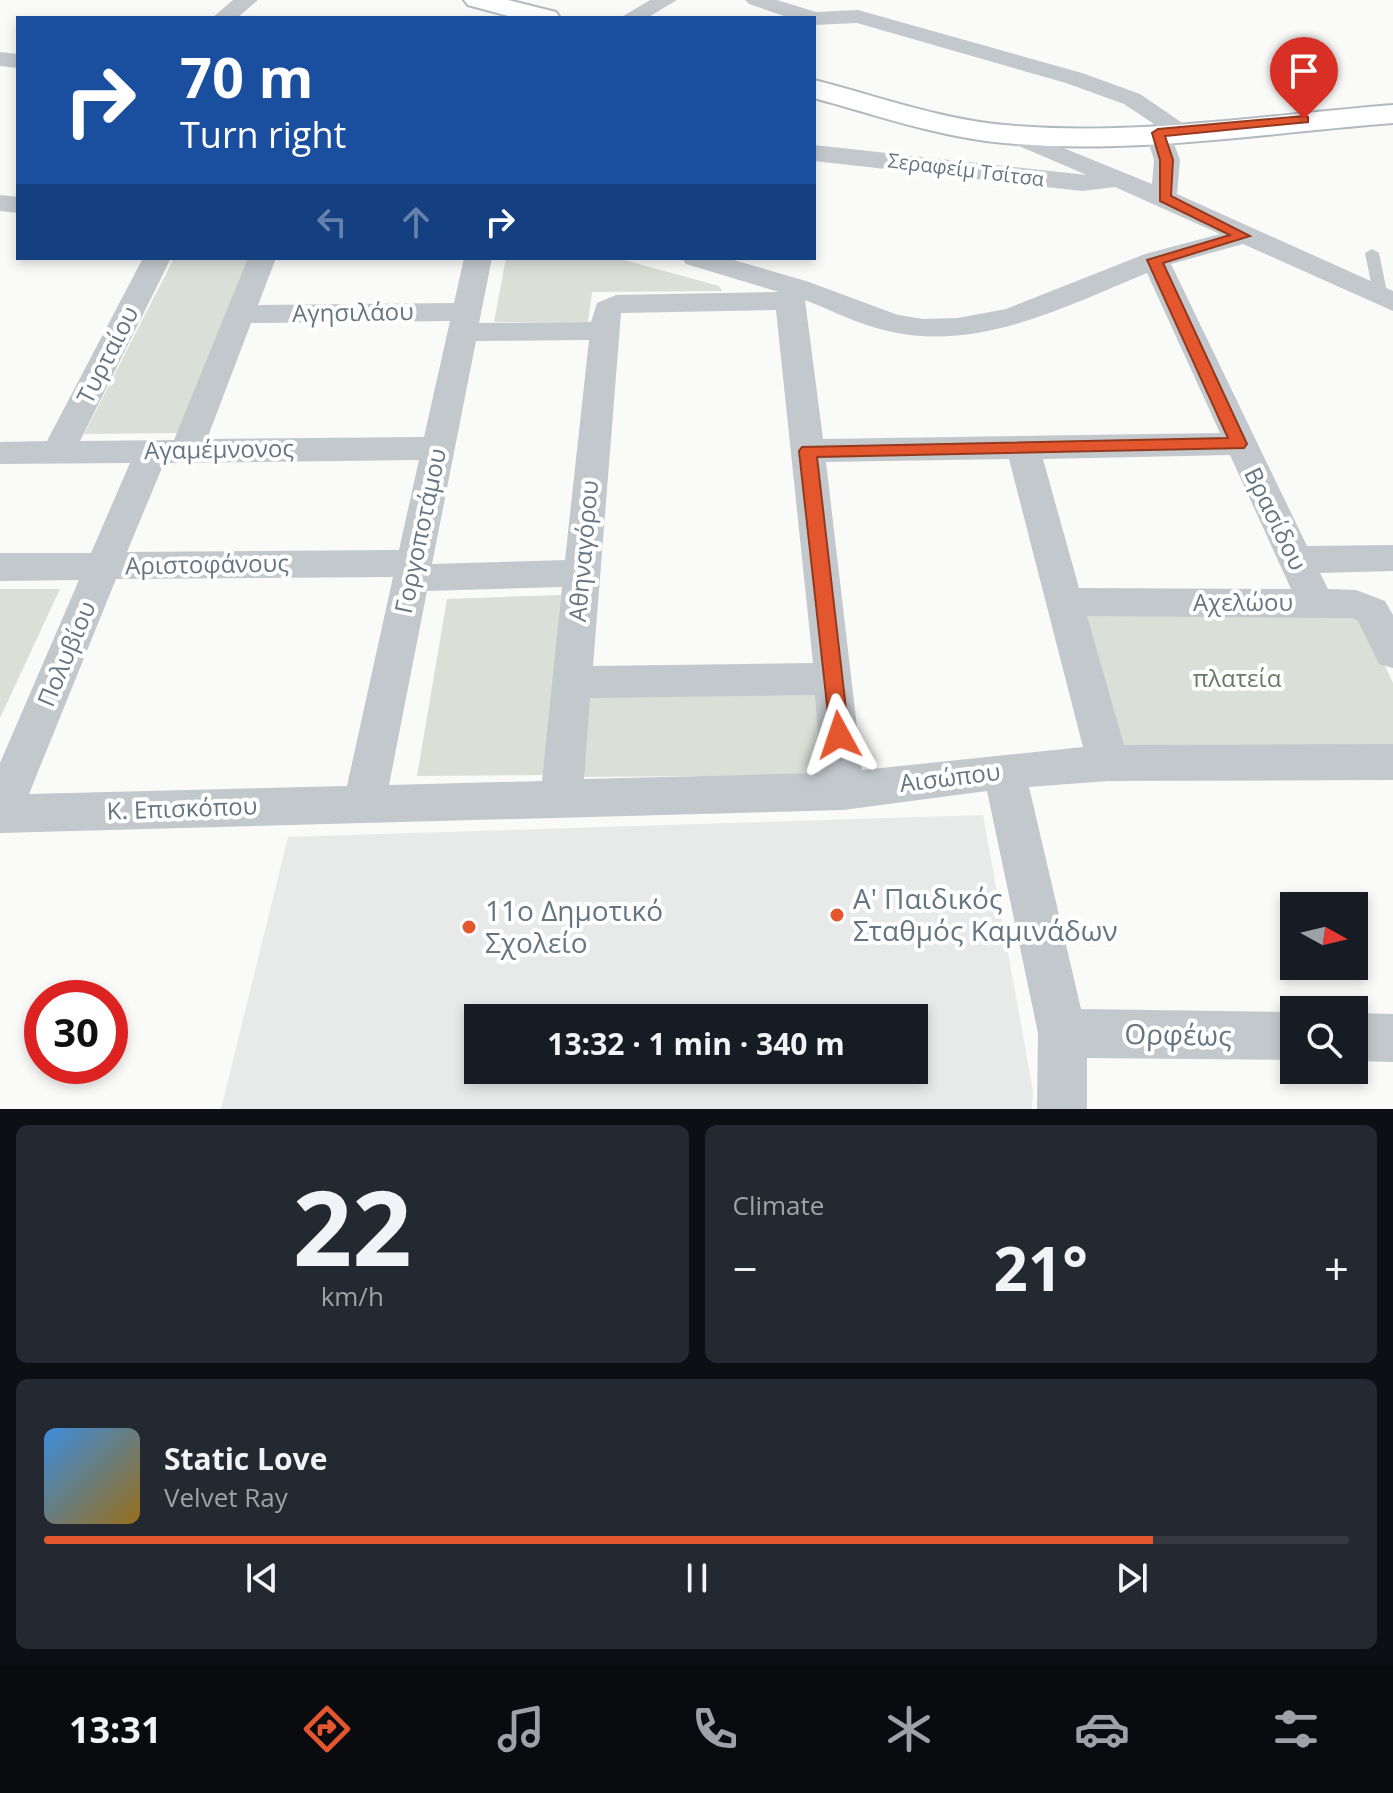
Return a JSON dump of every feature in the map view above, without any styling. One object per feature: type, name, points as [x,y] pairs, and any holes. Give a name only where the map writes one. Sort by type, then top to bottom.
[{"type":"main road","points":[[477,0],[539,16]]},
{"type":"main road","points":[[816,90],[965,129],[1014,135],[1100,136],[1393,114]]},
{"type":"street","points":[[226,16],[247,0]]},
{"type":"street","points":[[635,16],[666,0]]},
{"type":"street","points":[[756,0],[806,16]]},
{"type":"street","points":[[816,17],[854,8],[1117,92],[1143,104],[1170,132],[1164,198]]},
{"type":"street","points":[[1014,135],[1116,176],[1389,304]]},
{"type":"street","name":"Σεραφείμ Τσίτσα","points":[[816,153],[1082,183],[1104,182],[1116,176]]},
{"type":"street","points":[[701,260],[793,294],[892,323],[923,328],[958,327],[1013,317],[1155,260],[1243,236]]},
{"type":"street","name":"Τυρταίου","points":[[58,452],[156,260]]},
{"type":"street","name":"Πολυβίου","points":[[0,813],[104,567],[240,314],[261,260]]},
{"type":"street","name":"Γοργοποτάμου","points":[[364,804],[478,260]]},
{"type":"street","name":"Βρασίδου","points":[[1155,260],[1238,444],[1316,604]]},
{"type":"street","points":[[793,294],[843,791]]},
{"type":"street","name":"Αγησιλάου","points":[[240,314],[465,322],[607,318],[793,294]]},
{"type":"street","name":"Αθηναγόρου","points":[[561,799],[607,318]]},
{"type":"street","points":[[808,451],[1238,444]]},
{"type":"street","name":"Αγαμέμνονος","points":[[0,453],[439,448]]},
{"type":"street","points":[[1023,448],[1108,763]]},
{"type":"street","points":[[1294,560],[1393,558]]},
{"type":"street","name":"Αριστοφάνους","points":[[0,567],[582,573]]},
{"type":"street","name":"Αχελώου","points":[[1065,602],[1356,604],[1369,608],[1393,653]]},
{"type":"street","points":[[572,682],[834,679]]},
{"type":"street","name":"Αισώπου","points":[[364,804],[843,791],[1004,771],[1108,763],[1393,762]]},
{"type":"street","points":[[1004,771],[1062,1033],[1062,1109]]},
{"type":"street","name":"Κ. Επισκόπου","points":[[0,813],[364,804]]},
{"type":"street","name":"Ορφέως","points":[[1062,1033],[1280,1036]]},
{"type":"street","points":[[1368,1037],[1393,1038]]},
{"type":"lane","points":[[1372,253],[1389,304]]},
{"type":"shaded area","points":[[983,815],[1033,1091],[1032,1109],[221,1109],[288,837]]},
{"type":"green space","points":[[173,260],[250,260],[181,433],[84,434]]},
{"type":"green space","points":[[506,260],[624,260],[719,286],[722,291],[592,292],[588,322],[494,322]]},
{"type":"green space","points":[[0,589],[60,589],[0,718]]},
{"type":"green space","points":[[561,595],[546,775],[417,776],[447,599]]},
{"type":"green space","name":"πλατεία","points":[[1080,612],[1360,613],[1393,683],[1393,747],[1119,747]]},
{"type":"green space","points":[[820,689],[827,775],[579,777],[585,691]]},
{"type":"place","name":"Α' Παιδικός Σταθμός Καμινάδων","points":[[837,915]]},
{"type":"place","name":"11ο Δημοτικό Σχολείο","points":[[469,927]]},
{"type":"route","points":[[839,735],[808,451],[1238,444],[1155,260],[1243,236],[1164,198],[1167,160],[1158,133],[1304,119]]}]
